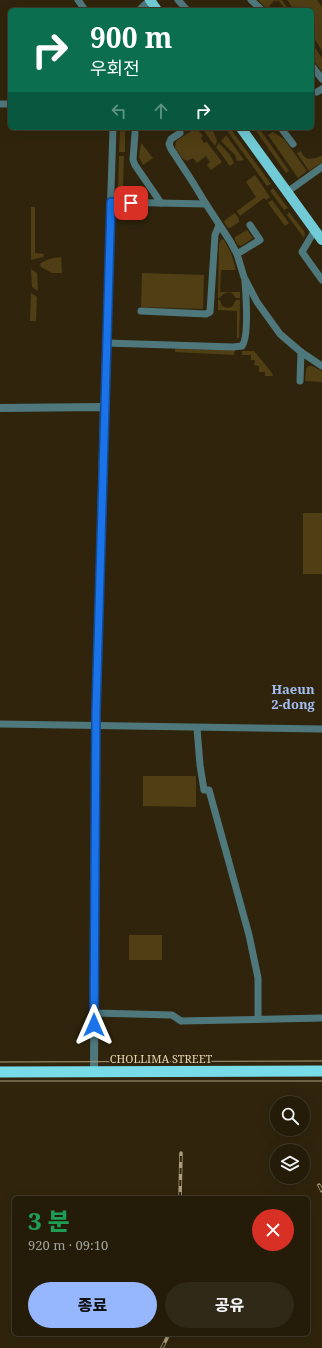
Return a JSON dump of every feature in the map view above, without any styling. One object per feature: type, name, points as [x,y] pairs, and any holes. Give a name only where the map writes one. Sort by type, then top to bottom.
[{"type":"highway","name":"CHOLLIMA STREET","points":[[0,1072],[322,1071]]},
{"type":"main road","points":[[242,130],[322,240]]},
{"type":"street","points":[[141,8],[150,0]]},
{"type":"street","points":[[178,0],[185,8]]},
{"type":"street","points":[[251,0],[260,8]]},
{"type":"street","points":[[314,69],[322,79]]},
{"type":"street","points":[[94,1072],[96,726],[112,130]]},
{"type":"street","points":[[106,342],[233,347],[242,346],[245,342],[246,293],[244,277],[237,254],[171,150],[169,144],[171,139],[180,133],[180,130]]},
{"type":"street","points":[[282,130],[293,144]]},
{"type":"street","points":[[135,133],[133,160],[161,203]]},
{"type":"street","points":[[287,192],[322,167]]},
{"type":"street","points":[[111,202],[206,204]]},
{"type":"street","points":[[141,311],[206,314],[210,312],[215,236],[219,225]]},
{"type":"street","points":[[237,254],[260,240],[250,225]]},
{"type":"street","points":[[315,230],[302,252],[322,280]]},
{"type":"street","points":[[244,277],[257,302],[280,334],[301,352],[322,366]]},
{"type":"street","points":[[300,381],[301,352]]},
{"type":"street","points":[[0,408],[104,407]]},
{"type":"street","points":[[0,724],[322,729]]},
{"type":"street","points":[[197,728],[204,790],[210,790],[249,935],[258,978],[258,1019]]},
{"type":"street","points":[[94,1013],[172,1015],[181,1021],[322,1018]]},
{"type":"shaded area","points":[[258,0],[275,0],[269,6],[269,8],[266,8]]},
{"type":"shaded area","points":[[278,0],[282,0],[288,8],[284,8]]},
{"type":"shaded area","points":[[287,0],[317,0],[322,7],[322,51],[314,38],[314,8],[293,8]]},
{"type":"shaded area","points":[[314,46],[322,58],[322,72],[314,61]]},
{"type":"shaded area","points":[[120,130],[125,130],[125,152],[119,152]]},
{"type":"shaded area","points":[[193,130],[198,130],[203,136],[201,138],[204,143],[207,142],[222,162],[211,170],[207,165],[210,162],[206,156],[197,163],[193,158],[187,161],[182,158],[175,148],[176,141]]},
{"type":"shaded area","points":[[203,130],[213,130],[217,141],[215,146]]},
{"type":"shaded area","points":[[226,130],[231,130],[271,184],[267,186]]},
{"type":"shaded area","points":[[255,130],[260,130],[289,171],[286,173]]},
{"type":"shaded area","points":[[273,132],[284,139],[307,171],[298,178],[268,135]]},
{"type":"shaded area","points":[[226,135],[244,160],[237,161],[235,155],[221,141]]},
{"type":"shaded area","points":[[141,143],[153,158],[143,165],[139,157]]},
{"type":"shaded area","points":[[219,143],[233,160],[234,163],[230,166],[216,147]]},
{"type":"shaded area","points":[[301,151],[305,157],[309,159],[322,156],[322,162],[309,171],[297,153]]},
{"type":"shaded area","points":[[119,156],[124,156],[123,188],[118,187]]},
{"type":"shaded area","points":[[255,175],[270,197],[266,200],[264,198],[240,216],[237,211],[256,197],[246,182]]},
{"type":"shaded area","points":[[273,188],[288,208],[284,210],[270,191]]},
{"type":"shaded area","points":[[272,200],[289,223],[285,226],[268,203]]},
{"type":"shaded area","points":[[31,207],[35,207],[35,253],[44,254],[43,257],[31,260]]},
{"type":"shaded area","points":[[289,212],[304,231],[304,238],[287,215]]},
{"type":"shaded area","points":[[235,213],[239,219],[239,222],[228,228],[224,222]]},
{"type":"shaded area","points":[[247,230],[253,238],[241,246],[238,245],[235,237]]},
{"type":"shaded area","points":[[221,239],[224,240],[231,253],[236,270],[221,270],[220,292],[227,292],[218,299],[219,244]]},
{"type":"shaded area","points":[[61,257],[62,273],[52,273],[41,267],[40,264],[45,261]]},
{"type":"shaded area","points":[[31,269],[37,273],[38,291],[32,287]]},
{"type":"shaded area","points":[[142,273],[204,275],[203,309],[141,307]]},
{"type":"shaded area","points":[[229,292],[240,292],[240,298],[236,298]]},
{"type":"shaded area","points":[[31,293],[37,297],[36,321],[30,321]]},
{"type":"shaded area","points":[[218,300],[220,300],[222,306],[227,308],[232,307],[236,300],[240,300],[239,338],[237,338],[237,311],[218,310]]},
{"type":"shaded area","points":[[175,349],[235,350],[234,355],[175,352]]},
{"type":"shaded area","points":[[242,351],[254,351],[273,376],[265,376],[265,372],[259,372],[259,366],[254,365],[255,360],[251,360],[251,355],[242,355]]},
{"type":"shaded area","points":[[308,366],[312,366],[322,371],[322,382],[305,381],[306,369]]},
{"type":"shaded area","points":[[303,513],[322,513],[322,574],[303,574]]},
{"type":"shaded area","points":[[143,776],[196,776],[196,807],[143,806]]},
{"type":"shaded area","points":[[129,935],[162,935],[162,960],[129,960]]},
{"type":"tram line","points":[[0,1062],[322,1061]]},
{"type":"tram line","points":[[0,1081],[322,1081]]},
{"type":"railway","points":[[180,1196],[181,1153]]},
{"type":"railway","points":[[319,1185],[322,1191]]},
{"type":"railway","points":[[162,1348],[168,1336]]},
{"type":"district","name":"Haeun 2-dong","points":[[293,696]]},
{"type":"route","points":[[94,1025],[96,712],[111,202],[131,203]]}]
